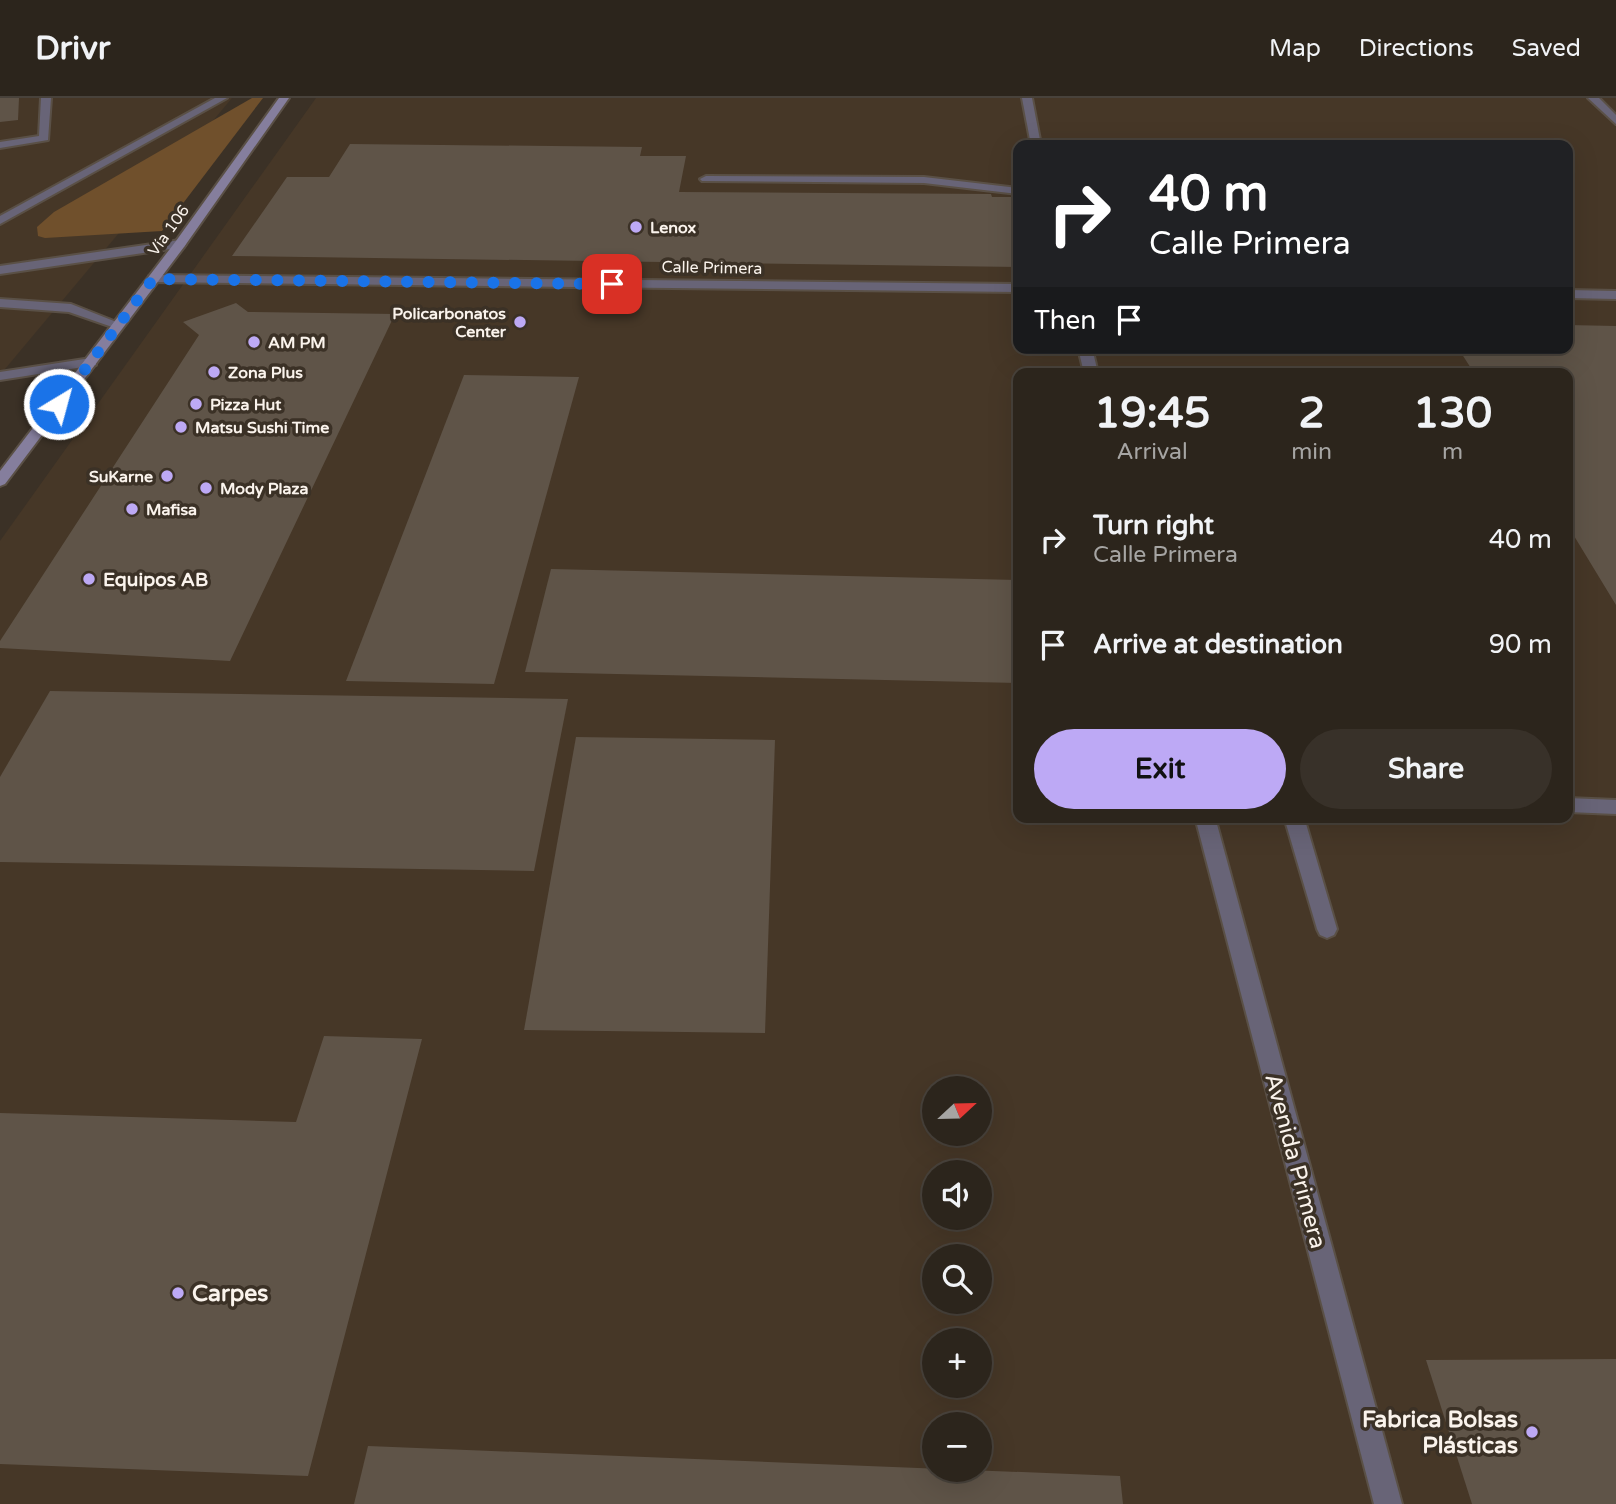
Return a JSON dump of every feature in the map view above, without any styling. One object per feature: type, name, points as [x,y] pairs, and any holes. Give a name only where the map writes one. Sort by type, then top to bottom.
[{"type":"main road","name":"Vía 106","points":[[0,481],[180,244],[284,98]]},
{"type":"street","points":[[0,145],[44,138],[46,98]]},
{"type":"street","points":[[0,221],[222,98]]},
{"type":"street","points":[[1027,98],[1035,140]]},
{"type":"street","points":[[1593,98],[1616,121]]},
{"type":"street","points":[[706,179],[924,180],[1013,190]]},
{"type":"street","points":[[0,270],[180,244]]},
{"type":"street","name":"Calle Primera","points":[[153,279],[1013,288]]},
{"type":"street","points":[[1573,294],[1616,295]]},
{"type":"street","points":[[0,303],[72,308],[118,325]]},
{"type":"street","points":[[0,376],[91,362]]},
{"type":"street","points":[[1573,805],[1616,807]]},
{"type":"street","name":"Avenida Primera","points":[[1207,823],[1388,1504]]},
{"type":"street","points":[[1296,823],[1327,929]]},
{"type":"shaded area","points":[[0,98],[232,98],[0,375]]},
{"type":"shaded area","points":[[252,98],[263,98],[162,231],[45,238],[38,236],[37,227],[54,212]]},
{"type":"shaded area","points":[[316,98],[1616,98],[1616,1504],[0,1504],[0,541]]},
{"type":"building","points":[[0,98],[19,98],[18,120],[0,122]]},
{"type":"building","name":"Lenox","points":[[350,144],[642,147],[640,156],[686,156],[679,192],[991,194],[992,197],[1013,197],[1013,267],[232,256],[287,177],[329,177]]},
{"type":"building","name":"Mody Plaza","points":[[236,303],[248,312],[395,314],[230,661],[0,648],[0,641],[199,335],[183,322]]},
{"type":"building","points":[[1573,325],[1616,326],[1616,605],[1573,534],[1573,368],[1471,368],[1462,354],[1573,354]]},
{"type":"building","points":[[464,375],[579,377],[494,684],[346,681]]},
{"type":"building","points":[[551,569],[1013,580],[1013,683],[525,672]]},
{"type":"building","points":[[50,691],[568,699],[534,871],[0,862],[0,777]]},
{"type":"building","points":[[576,737],[775,740],[765,1033],[524,1030]]},
{"type":"building","name":"Carpes","points":[[324,1036],[422,1039],[308,1476],[0,1464],[0,1113],[296,1122]]},
{"type":"building","name":"Fabrica Bolsas Plásticas","points":[[1616,1359],[1616,1504],[1472,1504],[1426,1360]]},
{"type":"building","points":[[368,1446],[922,1468],[922,1482],[992,1482],[992,1471],[1120,1476],[1123,1504],[354,1504]]},
{"type":"place","name":"Lenox","points":[[636,227]]},
{"type":"place","name":"Policarbonatos Center","points":[[520,322]]},
{"type":"place","name":"AM PM","points":[[254,342]]},
{"type":"place","name":"Zona Plus","points":[[214,372]]},
{"type":"place","name":"Pizza Hut","points":[[196,404]]},
{"type":"place","name":"Matsu Sushi Time","points":[[181,427]]},
{"type":"place","name":"SuKarne","points":[[167,476]]},
{"type":"place","name":"Mody Plaza","points":[[206,488]]},
{"type":"place","name":"Mafisa","points":[[132,509]]},
{"type":"place","name":"Equipos AB","points":[[89,579]]},
{"type":"place","name":"Carpes","points":[[178,1293]]},
{"type":"place","name":"Fabrica Bolsas Plásticas","points":[[1532,1432]]},
{"type":"route","points":[[59,404],[153,279],[612,284]]}]
